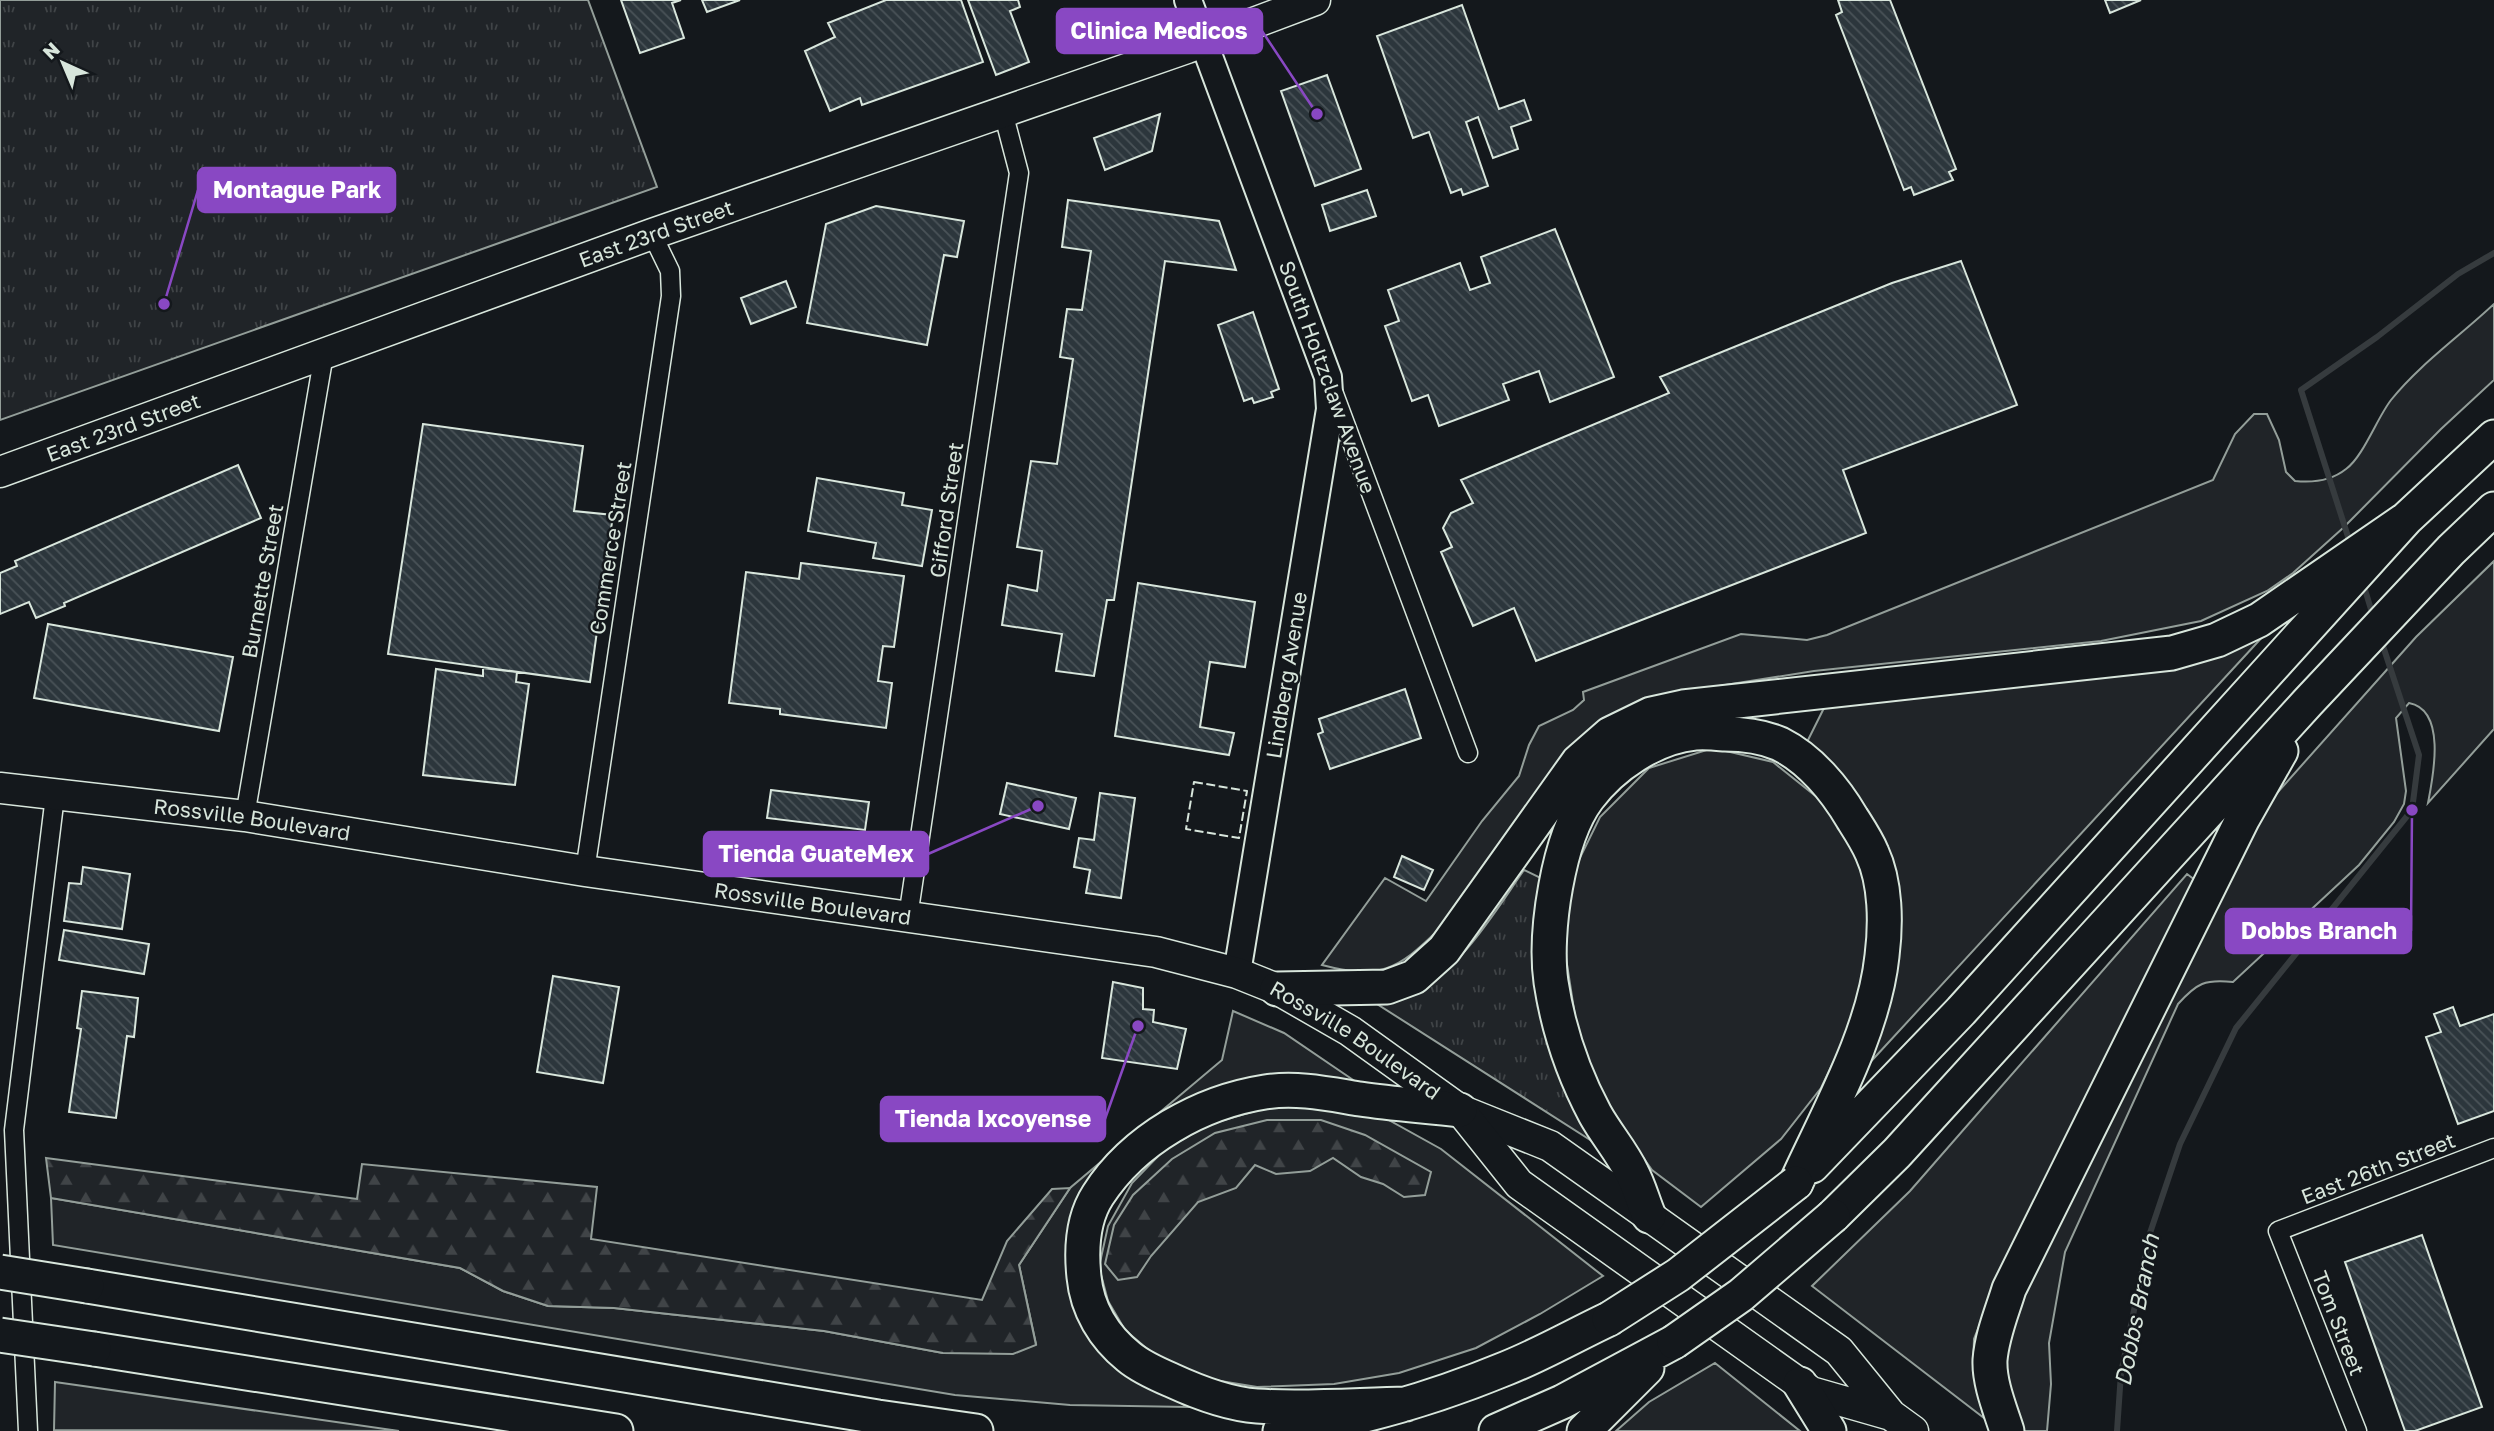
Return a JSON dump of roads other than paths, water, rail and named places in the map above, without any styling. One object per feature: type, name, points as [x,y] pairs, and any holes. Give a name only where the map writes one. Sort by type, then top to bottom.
[{"type":"highway","points":[[1280,1431],[1332,1424],[1406,1404],[1508,1368],[1609,1319],[1678,1275],[1796,1183],[1961,1011],[2406,519],[2494,437]]},
{"type":"highway","points":[[1496,1431],[1562,1402],[1674,1342],[1741,1295],[1833,1216],[1897,1153],[2308,702],[2451,550],[2494,509]]},
{"type":"highway","points":[[1277,989],[1387,987],[1414,977],[1444,950],[1578,762],[1610,734],[1651,714],[1683,707],[2172,653],[2217,640],[2259,621],[2406,519]]},
{"type":"highway","points":[[2007,1431],[1996,1398],[1990,1363],[1993,1338],[2009,1289],[2243,818],[2308,702]]},
{"type":"highway","points":[[1649,1216],[1632,1173],[1595,1113],[1565,1046],[1551,980],[1551,927],[1556,876],[1570,833],[1587,799],[1617,767],[1650,747],[1693,733],[1748,734],[1778,744],[1799,756],[1839,797],[1873,854],[1880,878],[1883,911],[1882,956],[1875,993],[1862,1037],[1796,1183]]},
{"type":"highway","points":[[1406,1404],[1255,1406],[1200,1393],[1156,1374],[1130,1358],[1109,1338],[1092,1314],[1084,1284],[1082,1254],[1086,1226],[1097,1196],[1119,1168],[1149,1142],[1184,1118],[1220,1102],[1267,1091],[1316,1091],[1460,1110]]},
{"type":"highway","points":[[0,1272],[976,1431]]},
{"type":"highway","points":[[0,1335],[616,1431]]},
{"type":"highway","points":[[1584,1431],[1674,1342]]},
{"type":"highway","points":[[1800,1384],[1829,1431]]},
{"type":"main road","name":"South Holtzclaw Avenue","points":[[1188,0],[1328,377]]},
{"type":"main road","name":"East 23rd Street","points":[[0,471],[652,234],[1203,42],[1315,0]]},
{"type":"main road","name":"Lindberg Avenue","points":[[1237,973],[1330,409],[1328,377]]},
{"type":"main road","name":"Rossville Boulevard","points":[[0,788],[245,816],[585,871],[1156,952],[1237,973],[1277,989],[1350,1031],[1460,1110],[1550,1146],[1839,1351],[1902,1423]]},
{"type":"main road","name":"Rossville Boulevard","points":[[1460,1110],[1519,1184],[1811,1392],[1902,1423]]},
{"type":"street","name":"Gifford Street","points":[[908,917],[1019,173],[1003,112]]},
{"type":"street","name":"Commerce Street","points":[[585,871],[671,296],[670,271],[652,234]]},
{"type":"street","name":"Burnette Street","points":[[245,816],[324,354]]},
{"type":"street","name":"South Holtzclaw Avenue","points":[[1328,377],[1468,753]]},
{"type":"street","points":[[28,1422],[7,1129],[55,796]]},
{"type":"street","name":"East 26th Street","points":[[2278,1231],[2494,1148]]},
{"type":"street","name":"Tom Street","points":[[2278,1231],[2357,1431]]},
{"type":"waterway","name":"Dobbs Branch","points":[[2351,546],[2301,390],[2377,337],[2458,274],[2494,253]]},
{"type":"waterway","name":"Dobbs Branch","points":[[2363,583],[2373,616]]},
{"type":"waterway","name":"Dobbs Branch","points":[[2117,1431],[2121,1373],[2150,1233],[2180,1144],[2236,1028],[2412,810],[2419,755],[2381,640]]},
{"type":"place","name":"Clinica Medicos","points":[[1317,114]]},
{"type":"place","name":"Montague Park","points":[[164,304]]},
{"type":"place","name":"Tienda GuateMex","points":[[1038,806]]},
{"type":"place","name":"Dobbs Branch","points":[[2412,810]]},
{"type":"place","name":"Tienda Ixcoyense","points":[[1138,1026]]}]
